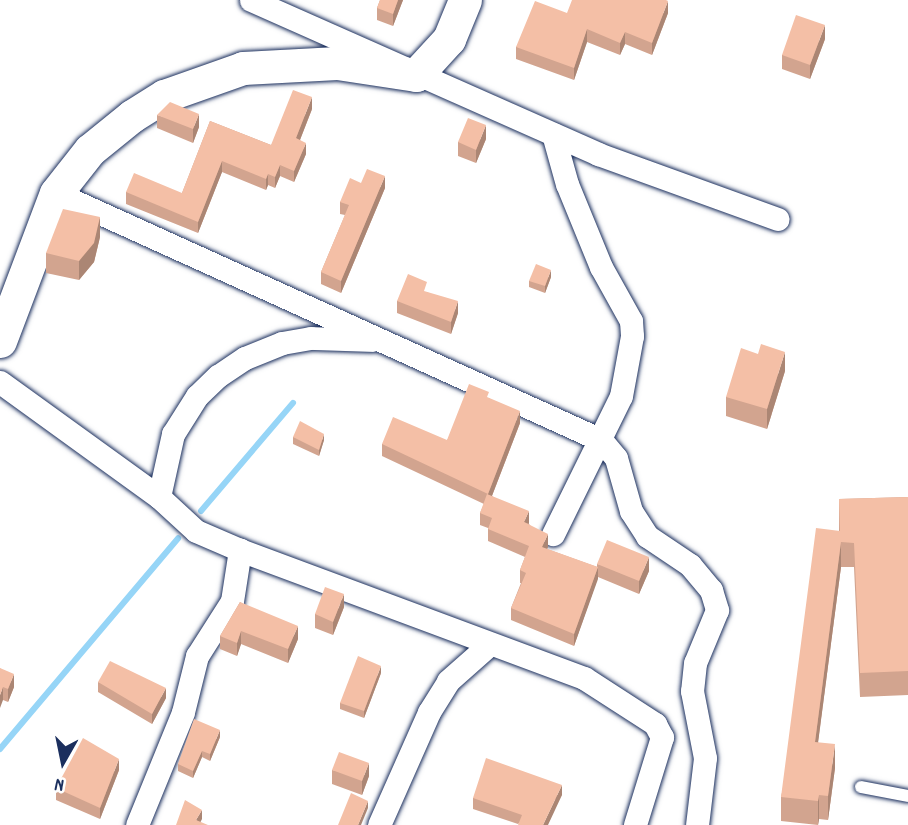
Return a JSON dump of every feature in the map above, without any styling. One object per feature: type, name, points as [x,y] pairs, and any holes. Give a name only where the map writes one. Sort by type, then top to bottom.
[{"type":"street","points":[[251,0],[553,134],[778,219]]},
{"type":"street","points":[[416,75],[449,39],[465,0]]},
{"type":"street","points":[[0,341],[56,194],[90,150],[132,116],[164,96],[243,68],[337,63],[416,75]]},
{"type":"street","points":[[553,134],[567,184],[601,267],[631,320],[629,364],[621,396],[553,534]]},
{"type":"street","points":[[56,194],[601,440],[616,458],[631,511],[647,536],[690,565],[711,590],[717,610],[695,663],[692,691],[705,758],[696,825]]},
{"type":"street","points":[[159,497],[173,434],[197,396],[227,370],[257,353],[302,339],[385,341]]},
{"type":"street","points":[[0,382],[159,497],[196,531],[240,550],[584,678],[661,730],[635,825]]},
{"type":"street","points":[[137,825],[183,712],[197,656],[232,601],[240,550]]},
{"type":"street","points":[[379,825],[441,692],[490,643]]},
{"type":"lane","points":[[861,788],[908,796]]},
{"type":"building","points":[[380,0],[398,0],[393,14],[377,8]]},
{"type":"building","points":[[572,0],[668,1],[652,43],[625,32],[620,43],[587,29],[574,68],[516,47],[535,1],[567,13]]},
{"type":"building","points":[[796,15],[825,25],[810,65],[782,55]]},
{"type":"building","points":[[293,90],[312,97],[296,138],[306,143],[294,171],[280,165],[275,177],[268,174],[266,179],[222,161],[198,222],[126,192],[134,173],[182,193],[210,121],[271,145]]},
{"type":"building","points":[[170,102],[199,114],[193,129],[157,115]]},
{"type":"building","points":[[468,118],[486,125],[476,150],[458,142]]},
{"type":"building","points":[[367,169],[385,176],[341,281],[321,272],[349,205],[340,202],[350,178],[361,183]]},
{"type":"building","points":[[63,209],[100,217],[94,243],[79,261],[46,253]]},
{"type":"building","points":[[536,264],[551,270],[545,286],[529,281]]},
{"type":"building","points":[[408,274],[427,282],[424,291],[458,301],[451,322],[397,301]]},
{"type":"building","points":[[761,344],[785,352],[767,409],[726,397],[741,348],[758,354]]},
{"type":"building","points":[[469,384],[489,392],[487,397],[520,411],[488,494],[382,444],[393,417],[447,440]]},
{"type":"building","points":[[300,421],[324,434],[319,450],[293,437]]},
{"type":"building","points":[[487,494],[529,511],[524,522],[548,534],[542,547],[598,567],[574,634],[511,608],[526,573],[520,570],[529,546],[488,529],[492,518],[480,513]]},
{"type":"building","points":[[908,497],[908,671],[860,673],[854,543],[841,542],[815,742],[835,744],[828,796],[819,795],[818,801],[781,797],[816,528],[840,531],[839,499]]},
{"type":"building","points":[[607,540],[649,557],[639,581],[597,564]]},
{"type":"building","points":[[325,587],[344,594],[333,622],[315,614]]},
{"type":"building","points":[[240,602],[298,626],[288,649],[241,631],[237,643],[220,636]]},
{"type":"building","points":[[358,656],[381,666],[364,711],[340,703]]},
{"type":"building","points":[[110,661],[166,688],[152,714],[98,682]]},
{"type":"building","points":[[0,668],[14,674],[8,689],[3,687],[0,695]]},
{"type":"building","points":[[194,719],[220,730],[210,754],[202,751],[193,771],[178,764]]},
{"type":"building","points":[[83,738],[119,759],[100,808],[56,788]]},
{"type":"building","points":[[339,752],[369,763],[362,781],[332,770]]},
{"type":"building","points":[[486,758],[562,785],[543,825],[518,825],[522,815],[473,798]]},
{"type":"building","points":[[351,793],[368,801],[358,825],[338,825]]},
{"type":"building","points":[[185,800],[202,810],[196,820],[208,825],[176,825]]},
{"type":"waterway","points":[[201,511],[293,403]]},
{"type":"waterway","points":[[0,749],[178,538]]}]
